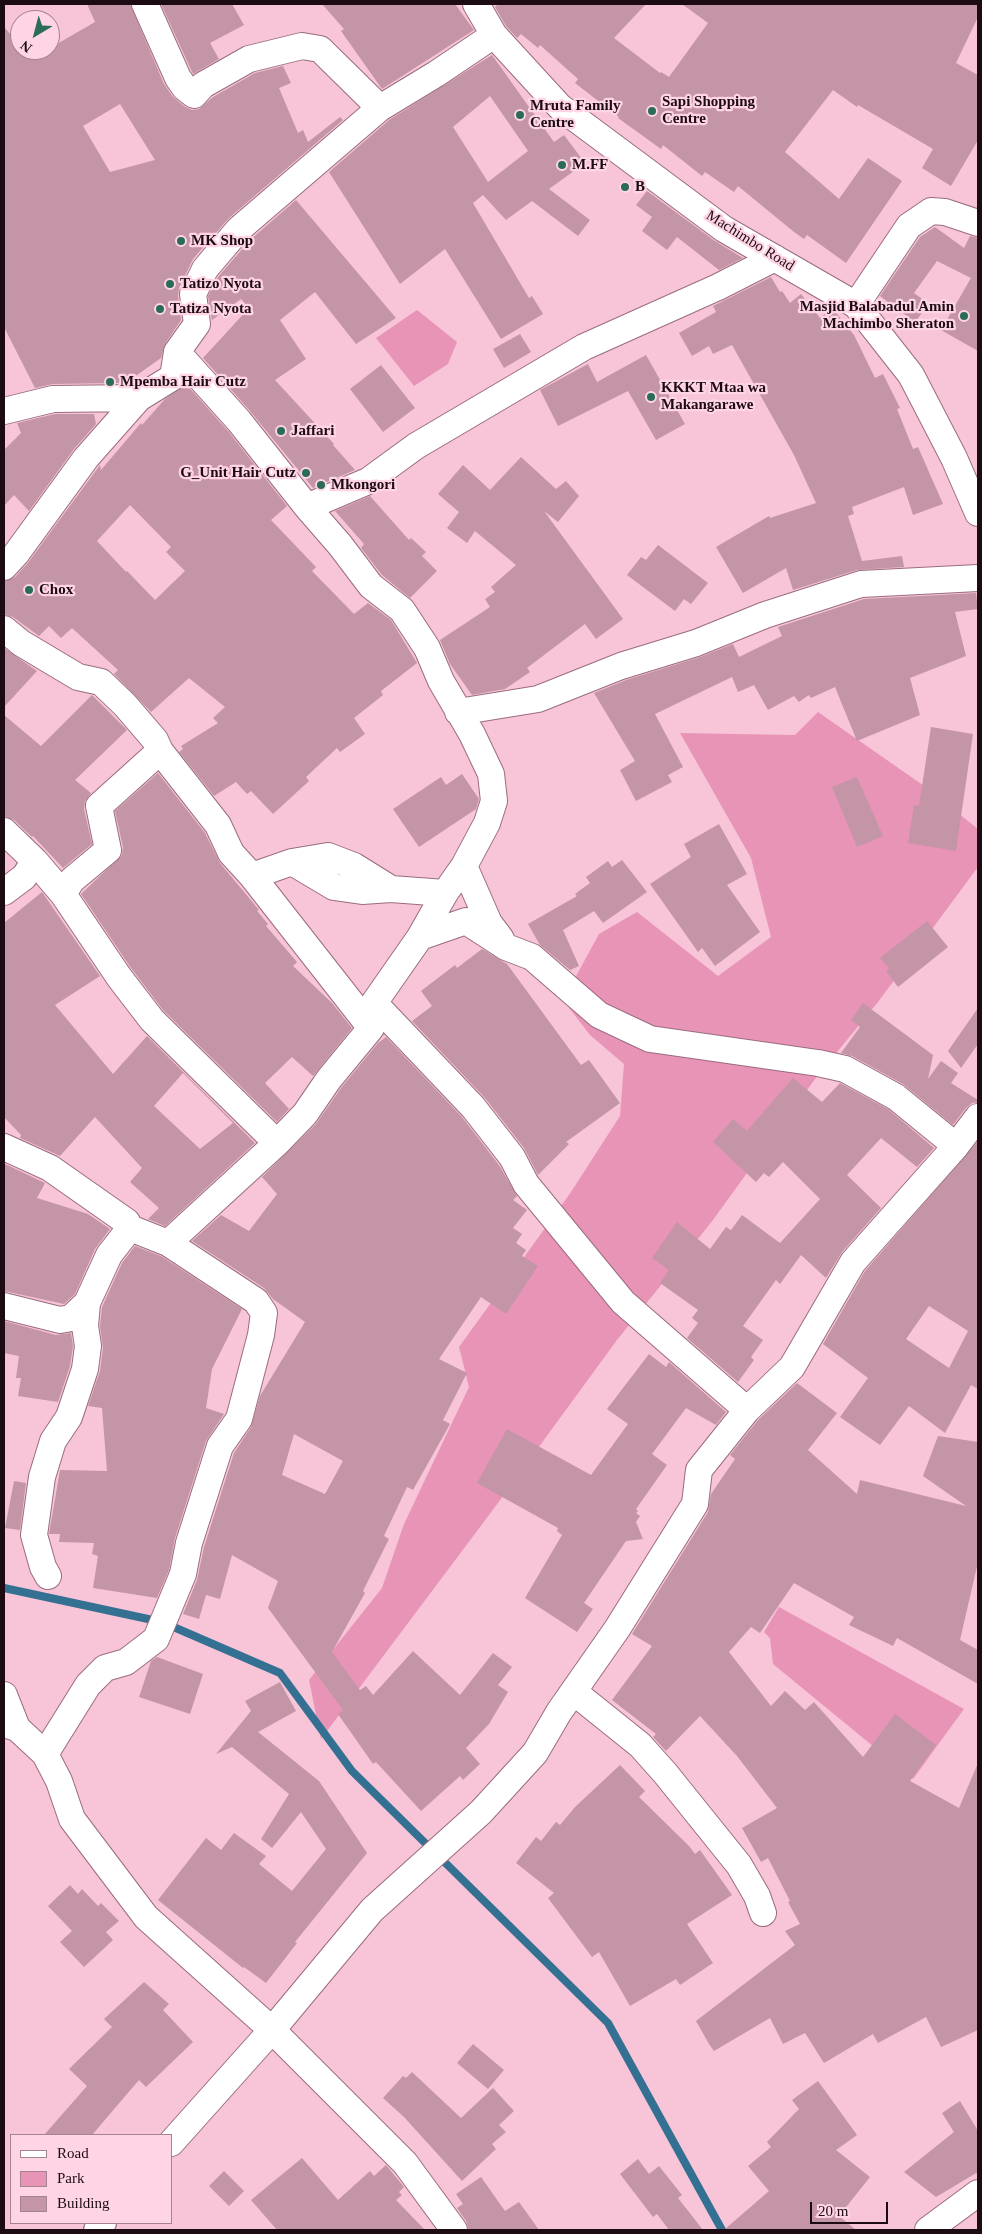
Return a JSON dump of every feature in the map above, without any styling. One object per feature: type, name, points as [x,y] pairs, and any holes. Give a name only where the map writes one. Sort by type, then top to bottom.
[{"type":"street","points":[[145,4],[178,78],[185,88],[194,95],[203,84],[249,59],[302,46],[320,49],[380,108]]},
{"type":"street","name":"Machimbo Road","points":[[481,5],[494,35],[539,87],[560,107],[724,229],[856,305],[911,375],[954,458],[978,513]]},
{"type":"street","points":[[4,567],[16,554],[86,458],[140,398],[173,377],[178,352],[197,324],[193,294],[205,269],[239,229],[380,108],[436,74],[494,35]]},
{"type":"street","points":[[856,305],[909,226],[931,211],[945,212],[978,223]]},
{"type":"street","points":[[307,507],[368,481],[416,446],[584,347],[718,287],[776,258]]},
{"type":"street","points":[[168,1243],[277,1143],[305,1114],[372,1015],[445,893],[464,866],[487,823],[494,801],[491,774],[472,734],[458,712],[427,648],[402,610],[371,586],[245,428],[178,352]]},
{"type":"street","points":[[4,411],[53,398],[140,398]]},
{"type":"street","points":[[458,712],[538,700],[621,666],[696,643],[765,615],[861,584],[978,578]]},
{"type":"street","points":[[4,629],[21,643],[78,677],[101,682],[155,740],[160,751],[218,825],[232,853],[372,1015],[473,1107],[512,1157],[526,1184],[623,1302],[748,1410]]},
{"type":"street","points":[[63,894],[72,880],[108,850],[99,806],[160,751]]},
{"type":"street","points":[[4,831],[35,861],[63,894],[119,977],[152,1020],[277,1143]]},
{"type":"street","points":[[4,892],[24,877],[35,861]]},
{"type":"street","points":[[252,876],[292,862],[334,887],[362,891],[391,889],[445,893]]},
{"type":"street","points":[[464,866],[489,923],[506,947]]},
{"type":"street","points":[[420,937],[466,921],[506,947],[532,957],[599,1015],[650,1039],[818,1063],[845,1069],[896,1097],[956,1146]]},
{"type":"street","points":[[172,2142],[272,2030],[372,1910],[481,1812],[535,1754],[559,1712],[617,1629],[695,1504],[699,1470],[748,1410],[792,1367],[853,1262],[956,1146],[978,1117]]},
{"type":"street","points":[[4,1147],[50,1168],[127,1222],[130,1228],[168,1243],[256,1301],[264,1313],[261,1335],[239,1419],[220,1446],[189,1543],[183,1574],[156,1639],[126,1662],[105,1668],[88,1685],[45,1754]]},
{"type":"street","points":[[48,1576],[43,1567],[34,1535],[42,1477],[53,1442],[69,1417],[85,1369],[88,1346],[85,1326],[87,1304],[109,1255],[130,1228]]},
{"type":"street","points":[[4,1306],[60,1320],[71,1318],[87,1304]]},
{"type":"street","points":[[574,1692],[640,1746],[664,1773],[740,1865],[757,1896],[763,1913]]},
{"type":"street","points":[[4,1695],[10,1726],[45,1754],[59,1781],[72,1819],[146,1917],[272,2030],[405,2162],[454,2230]]},
{"type":"street","points":[[928,2230],[978,2194]]},
{"type":"green space","points":[[417,310],[457,342],[448,364],[414,386],[376,338]]},
{"type":"green space","points":[[818,712],[927,788],[978,829],[978,867],[878,1002],[815,1079],[713,1220],[617,1340],[321,1739],[309,1680],[382,1588],[404,1524],[469,1387],[459,1347],[569,1195],[620,1116],[624,1064],[590,1035],[563,1000],[599,934],[637,912],[718,976],[771,937],[751,858],[680,733],[795,735]]},
{"type":"green space","points":[[779,1607],[964,1709],[913,1779],[773,1664],[770,1638],[764,1632]]},
{"type":"building","points":[[87,4],[130,4],[164,84],[173,97],[185,107],[192,110],[199,109],[213,97],[255,73],[283,66],[291,83],[279,88],[298,133],[303,130],[308,142],[340,117],[343,120],[229,218],[193,259],[179,288],[181,320],[165,344],[161,358],[137,375],[118,383],[53,384],[35,388],[4,327],[4,27],[10,34],[10,60],[60,60],[60,42],[95,22]],"holes":[[[120,104],[155,160],[110,172],[83,126]]]},
{"type":"building","points":[[161,4],[232,4],[244,25],[210,43],[219,59],[193,74]]},
{"type":"building","points":[[322,4],[455,4],[474,30],[382,89],[341,31],[344,29]]},
{"type":"building","points":[[498,4],[646,4],[614,38],[660,73],[669,77],[708,23],[682,4],[978,4],[978,17],[956,63],[978,75],[978,140],[951,186],[922,168],[933,149],[858,105],[857,107],[833,90],[785,152],[839,199],[868,158],[902,181],[846,263],[807,235],[804,239],[794,232],[738,186],[734,192],[705,172],[702,176],[663,145],[661,149],[618,118],[575,83],[578,79],[540,45],[538,48],[521,34],[517,38],[506,26],[495,7]]},
{"type":"building","points":[[492,55],[554,142],[564,135],[585,163],[549,189],[590,220],[578,236],[532,201],[506,220],[483,195],[473,203],[529,298],[532,296],[543,314],[501,339],[445,249],[400,284],[329,172],[389,120]],"holes":[[[490,96],[528,151],[488,182],[453,127]]]},
{"type":"building","points":[[647,191],[715,241],[743,258],[719,270],[677,237],[667,250],[642,231],[652,217],[636,205]]},
{"type":"building","points":[[296,200],[396,318],[356,344],[315,292],[280,320],[306,359],[275,380],[334,444],[355,470],[313,488],[250,411],[203,358],[249,308],[241,299],[212,320],[208,296],[218,277],[250,240]]},
{"type":"building","points":[[935,227],[964,248],[970,236],[978,238],[978,351],[941,330],[971,278],[937,261],[914,293],[929,304],[915,322],[880,296],[920,237]]},
{"type":"building","points":[[771,277],[780,292],[782,291],[790,303],[801,294],[820,318],[833,309],[854,335],[875,378],[883,374],[900,408],[897,409],[913,449],[918,447],[943,504],[913,515],[904,487],[852,507],[854,514],[848,516],[862,561],[902,556],[904,567],[857,570],[793,590],[786,568],[743,593],[716,547],[769,516],[770,518],[816,503],[794,455],[732,345],[713,354],[709,346],[692,356],[679,333],[716,312],[713,306]]},
{"type":"building","points":[[520,334],[531,352],[504,368],[493,349]]},
{"type":"building","points":[[646,355],[685,424],[656,440],[628,391],[558,426],[540,390],[588,364],[597,382]]},
{"type":"building","points":[[381,365],[415,408],[383,432],[350,389]]},
{"type":"building","points":[[186,384],[228,431],[287,506],[271,520],[316,567],[312,571],[354,614],[368,603],[391,620],[417,663],[381,691],[383,695],[354,718],[365,734],[340,752],[337,748],[306,777],[309,781],[273,814],[251,791],[247,794],[236,782],[214,796],[179,752],[183,749],[181,746],[218,723],[213,718],[225,707],[189,678],[151,712],[114,674],[118,670],[72,628],[61,638],[49,626],[39,636],[13,617],[4,614],[4,582],[15,577],[27,564],[100,465],[101,470],[141,423],[142,425],[165,399]],"holes":[[[130,505],[171,547],[166,552],[185,571],[155,600],[97,541]]]},
{"type":"building","points":[[55,414],[94,414],[96,424],[74,449],[29,511],[14,495],[4,506],[4,450],[21,433],[17,423]]},
{"type":"building","points":[[521,457],[556,489],[566,481],[579,496],[558,522],[544,511],[623,619],[596,639],[585,624],[527,668],[530,672],[505,689],[472,695],[450,664],[440,640],[490,607],[485,599],[495,592],[491,587],[516,565],[475,531],[467,543],[447,528],[459,512],[438,494],[463,465],[490,490]]},
{"type":"building","points":[[370,496],[409,540],[411,538],[426,552],[422,556],[437,571],[410,598],[382,575],[361,548],[364,544],[335,511]]},
{"type":"building","points":[[658,545],[708,583],[691,604],[684,599],[675,611],[627,575],[641,557],[646,560]]},
{"type":"building","points":[[976,593],[978,609],[955,612],[966,656],[910,678],[920,715],[857,741],[835,687],[811,698],[809,695],[799,702],[794,696],[768,710],[754,685],[738,692],[732,677],[655,714],[683,767],[668,775],[672,782],[636,801],[620,770],[635,761],[594,693],[626,680],[700,657],[733,644],[739,657],[782,636],[778,627],[864,599]]},
{"type":"building","points":[[4,648],[37,671],[4,707]]},
{"type":"building","points":[[92,695],[127,730],[75,780],[91,793],[85,801],[84,809],[92,844],[63,868],[33,836],[14,820],[4,816],[4,715],[41,746]]},
{"type":"building","points":[[931,727],[973,734],[956,851],[908,843],[914,805],[919,806]]},
{"type":"building","points":[[158,773],[205,833],[220,863],[259,910],[257,911],[268,924],[266,926],[297,962],[293,966],[332,1003],[352,1028],[313,1076],[292,1057],[265,1083],[289,1109],[277,1122],[163,1010],[131,968],[81,894],[122,855],[123,847],[115,811]]},
{"type":"building","points":[[462,774],[479,799],[476,809],[419,847],[393,809],[441,777],[446,785]]},
{"type":"building","points":[[857,777],[883,836],[857,847],[832,787]]},
{"type":"building","points":[[719,824],[747,874],[727,885],[760,932],[715,966],[702,948],[698,952],[650,884],[691,857],[684,844]]},
{"type":"building","points":[[622,860],[647,892],[603,923],[594,911],[563,930],[579,966],[570,970],[540,945],[528,924],[577,896],[575,894],[590,883],[586,877],[608,861],[612,867]]},
{"type":"building","points":[[42,892],[100,976],[55,1005],[113,1074],[147,1036],[255,1143],[165,1226],[148,1219],[159,1208],[130,1182],[142,1168],[95,1117],[60,1156],[20,1138],[21,1135],[4,1117],[4,923]],"holes":[[[183,1073],[233,1123],[200,1149],[154,1106]]]},
{"type":"building","points":[[927,921],[948,947],[898,987],[886,971],[889,968],[880,958]]},
{"type":"building","points":[[482,949],[507,964],[581,1065],[589,1060],[620,1103],[566,1142],[569,1144],[538,1175],[524,1148],[485,1098],[412,1021],[432,1006],[421,991],[455,965],[457,968]]},
{"type":"building","points":[[863,1003],[933,1055],[928,1079],[941,1061],[958,1073],[951,1083],[978,1100],[978,1102],[972,1103],[966,1108],[953,1125],[903,1084],[852,1056],[841,1053],[860,1027],[851,1020]]},
{"type":"building","points":[[978,1008],[978,1044],[961,1068],[948,1051]]},
{"type":"building","points":[[386,1037],[462,1117],[499,1165],[517,1196],[513,1200],[527,1210],[513,1228],[522,1234],[516,1243],[526,1250],[522,1256],[538,1266],[506,1314],[481,1297],[439,1359],[467,1373],[443,1420],[450,1424],[413,1490],[407,1487],[384,1536],[389,1539],[363,1591],[365,1593],[332,1652],[360,1690],[366,1686],[373,1695],[413,1651],[460,1695],[493,1653],[512,1667],[498,1685],[508,1692],[489,1724],[466,1748],[480,1764],[463,1780],[460,1776],[421,1811],[376,1762],[373,1764],[338,1714],[343,1710],[268,1608],[278,1581],[232,1555],[220,1599],[206,1595],[199,1619],[183,1614],[197,1580],[204,1547],[234,1453],[251,1427],[260,1396],[305,1322],[273,1299],[264,1288],[192,1241],[221,1215],[249,1231],[277,1194],[262,1177],[316,1124],[341,1088],[378,1043]],"holes":[[[294,1434],[343,1461],[325,1494],[282,1475]]]},
{"type":"building","points":[[793,1078],[822,1102],[840,1083],[888,1109],[934,1148],[917,1167],[881,1138],[847,1175],[881,1208],[842,1252],[826,1278],[801,1255],[780,1284],[776,1280],[743,1326],[763,1340],[751,1357],[754,1360],[738,1382],[687,1338],[698,1323],[692,1318],[698,1310],[660,1283],[669,1270],[652,1258],[677,1222],[710,1249],[726,1227],[731,1230],[742,1215],[780,1243],[820,1199],[783,1162],[769,1177],[764,1173],[756,1182],[713,1142],[733,1119],[747,1131]]},
{"type":"building","points":[[978,1141],[978,1389],[971,1385],[945,1433],[909,1406],[880,1445],[840,1417],[868,1378],[823,1344],[865,1271]],"holes":[[[929,1306],[968,1331],[949,1368],[906,1339]]]},
{"type":"building","points":[[5,1164],[45,1183],[37,1198],[88,1214],[110,1229],[95,1249],[75,1294],[64,1304],[4,1291]]},
{"type":"building","points":[[135,1246],[161,1256],[242,1309],[212,1369],[206,1408],[224,1414],[206,1441],[175,1538],[169,1570],[157,1598],[93,1588],[98,1556],[92,1554],[94,1543],[59,1542],[60,1534],[49,1534],[60,1470],[107,1471],[102,1408],[88,1406],[100,1371],[103,1348],[100,1326],[102,1307],[122,1263]]},
{"type":"building","points":[[4,1321],[56,1335],[71,1333],[73,1346],[70,1366],[58,1402],[18,1396],[21,1378],[16,1378],[19,1356],[4,1353]]},
{"type":"building","points":[[649,1354],[666,1367],[669,1362],[726,1412],[716,1425],[686,1408],[652,1454],[667,1465],[636,1509],[638,1511],[636,1513],[640,1516],[636,1522],[643,1539],[626,1541],[584,1603],[593,1609],[577,1632],[525,1598],[562,1535],[557,1531],[558,1528],[477,1483],[507,1429],[591,1475],[628,1424],[607,1409]]},
{"type":"building","points":[[797,1383],[837,1413],[808,1450],[857,1494],[860,1480],[966,1506],[923,1476],[938,1436],[978,1442],[978,1562],[960,1640],[978,1650],[978,1684],[897,1638],[893,1646],[849,1625],[854,1617],[794,1583],[760,1633],[751,1627],[729,1652],[771,1706],[785,1691],[805,1710],[814,1702],[863,1757],[895,1714],[936,1745],[910,1781],[959,1808],[978,1763],[978,2030],[941,2047],[926,2017],[878,2043],[873,2034],[824,2063],[805,2033],[783,2044],[770,2018],[714,2051],[709,2044],[696,2021],[795,1945],[785,1931],[800,1924],[788,1902],[790,1901],[768,1858],[761,1862],[742,1828],[777,1808],[737,1756],[700,1716],[666,1751],[653,1737],[656,1734],[612,1700],[652,1646],[632,1634],[708,1512],[711,1494],[735,1459],[730,1455],[758,1420]]},
{"type":"building","points":[[14,1481],[26,1483],[20,1530],[5,1528]]},
{"type":"building","points":[[157,1657],[203,1674],[190,1714],[139,1697],[151,1661]]},
{"type":"building","points":[[280,1682],[296,1711],[258,1732],[319,1781],[367,1853],[295,1942],[297,1943],[266,1983],[243,1968],[158,1900],[206,1838],[221,1850],[234,1833],[266,1856],[259,1864],[292,1891],[326,1849],[301,1812],[272,1848],[261,1839],[289,1794],[232,1747],[216,1754],[251,1711],[245,1701]]},
{"type":"building","points":[[620,1765],[645,1791],[639,1797],[695,1854],[700,1850],[732,1895],[687,1924],[713,1963],[680,1985],[676,1979],[630,2006],[599,1952],[592,1957],[548,1898],[554,1893],[516,1863],[536,1837],[541,1841],[556,1822],[560,1825],[575,1807]]},
{"type":"building","points":[[70,1885],[78,1894],[82,1889],[98,1906],[101,1903],[119,1921],[106,1932],[113,1940],[84,1967],[60,1942],[72,1931],[48,1906]]},
{"type":"building","points":[[144,1982],[169,2004],[163,2010],[193,2042],[146,2087],[139,2080],[93,2134],[45,2134],[87,2086],[69,2069],[112,2027],[104,2019]]},
{"type":"building","points":[[473,2044],[504,2070],[488,2089],[457,2063]]},
{"type":"building","points":[[412,2072],[461,2118],[493,2088],[514,2111],[499,2125],[506,2132],[492,2144],[496,2149],[462,2181],[404,2117],[383,2098],[403,2076],[406,2078]]},
{"type":"building","points":[[818,2081],[857,2135],[836,2150],[870,2177],[839,2216],[856,2230],[724,2230],[769,2191],[748,2166],[771,2147],[767,2142],[799,2109],[792,2100]]},
{"type":"building","points":[[960,2101],[978,2131],[978,2172],[936,2197],[904,2172],[954,2132],[942,2113]]},
{"type":"building","points":[[302,2158],[338,2200],[370,2171],[374,2176],[386,2165],[404,2187],[399,2192],[402,2195],[396,2200],[425,2230],[277,2230],[251,2200]]},
{"type":"building","points":[[638,2159],[649,2174],[659,2166],[682,2195],[678,2198],[703,2230],[669,2230],[657,2214],[653,2217],[620,2174]]},
{"type":"building","points":[[224,2171],[244,2191],[229,2206],[209,2186]]},
{"type":"building","points":[[481,2177],[505,2211],[519,2202],[539,2230],[469,2230],[466,2221],[457,2208],[463,2204],[456,2194]]},
{"type":"waterway","points":[[4,1588],[162,1622],[280,1673],[352,1771],[608,2023],[722,2230]]},
{"type":"place","name":"Sapi Shopping Centre","points":[[652,111]]},
{"type":"place","name":"Mruta Family Centre","points":[[520,115]]},
{"type":"place","name":"M.FF","points":[[562,165]]},
{"type":"place","name":"B","points":[[625,187]]},
{"type":"place","name":"MK Shop","points":[[181,241]]},
{"type":"place","name":"Tatizo Nyota","points":[[170,284]]},
{"type":"place","name":"Tatiza Nyota","points":[[160,309]]},
{"type":"place","name":"Masjid Balabadul Amin Machimbo Sheraton","points":[[964,316]]},
{"type":"place","name":"Mpemba Hair Cutz","points":[[110,382]]},
{"type":"place","name":"KKKT Mtaa wa Makangarawe","points":[[651,397]]},
{"type":"place","name":"Jaffari","points":[[281,431]]},
{"type":"place","name":"G_Unit Hair Cutz","points":[[306,473]]},
{"type":"place","name":"Mkongori","points":[[321,485]]},
{"type":"place","name":"Chox","points":[[29,590]]}]
